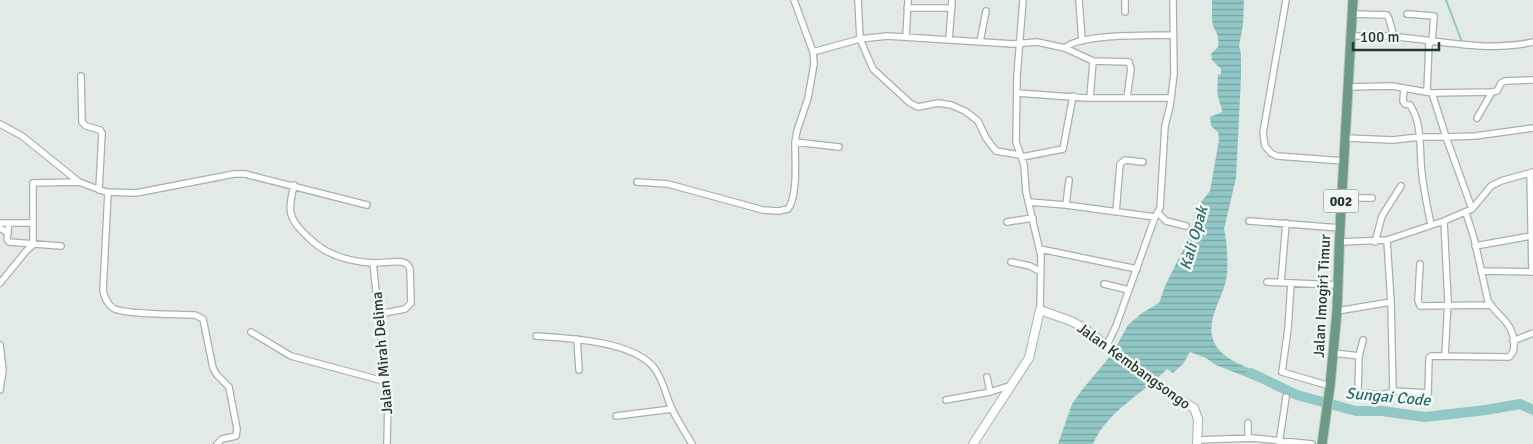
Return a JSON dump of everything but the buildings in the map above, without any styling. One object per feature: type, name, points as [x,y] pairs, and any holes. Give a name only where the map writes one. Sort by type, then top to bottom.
[{"type":"main road","name":"Jalan Imogiri Timur","points":[[1322,444],[1334,353],[1337,311],[1353,0]]},
{"type":"street","points":[[637,182],[668,184],[763,210],[779,211],[788,209],[791,205],[794,181],[797,131],[808,98],[814,64],[813,52],[794,0]]},
{"type":"street","points":[[858,0],[860,39],[873,69],[910,103],[918,107],[938,103],[951,104],[965,111],[978,121],[986,138],[996,151],[1021,156],[1063,149],[1073,96]]},
{"type":"street","points":[[906,37],[908,0]]},
{"type":"street","points":[[949,40],[952,0]]},
{"type":"street","points":[[973,444],[1029,358],[1040,310],[1040,249],[1026,192],[1024,164],[1016,142],[1019,42],[1023,0]]},
{"type":"street","points":[[1079,0],[1082,41]]},
{"type":"street","points":[[1125,0],[1125,12]]},
{"type":"street","points":[[1107,345],[1116,326],[1161,201],[1165,126],[1174,74],[1173,0]]},
{"type":"street","points":[[1286,0],[1264,124],[1265,146],[1271,153],[1277,156],[1344,161]]},
{"type":"street","points":[[907,8],[952,8]]},
{"type":"street","points":[[980,42],[986,11]]},
{"type":"street","points":[[1352,14],[1387,15],[1394,37]]},
{"type":"street","points":[[1407,14],[1434,16],[1431,42],[1430,92],[1472,209]]},
{"type":"street","points":[[1065,48],[1069,44],[1101,38],[1173,35]]},
{"type":"street","points":[[813,52],[860,39],[887,36],[1013,44],[1037,42],[1065,48],[1093,62],[1129,62],[1131,69],[1127,97]]},
{"type":"street","points":[[1351,36],[1394,37],[1431,42],[1500,46],[1533,42]]},
{"type":"street","points":[[1090,98],[1093,62]]},
{"type":"street","points":[[81,76],[82,122],[86,126],[100,130],[102,134],[99,190]]},
{"type":"street","points":[[1348,87],[1392,86],[1430,92],[1492,92],[1497,91],[1501,82],[1533,80]]},
{"type":"street","points":[[1404,88],[1403,101],[1413,109],[1419,137],[1424,188],[1431,225]]},
{"type":"street","points":[[1477,118],[1492,92]]},
{"type":"street","points":[[1017,94],[1090,98],[1171,98]]},
{"type":"street","points":[[0,124],[22,136],[79,182],[108,192],[136,193],[234,174],[244,174],[367,205]]},
{"type":"street","points":[[1345,138],[1393,140],[1419,137],[1475,136],[1533,128]]},
{"type":"street","points":[[796,142],[840,148]]},
{"type":"street","points":[[1116,212],[1120,164],[1125,160],[1143,162]]},
{"type":"street","points":[[1340,242],[1387,240],[1444,221],[1472,209],[1491,186],[1501,181],[1531,173],[1533,272],[1481,271]]},
{"type":"street","points":[[1066,205],[1069,180]]},
{"type":"street","points":[[33,245],[33,183],[79,182]]},
{"type":"street","points":[[294,186],[290,212],[298,228],[321,249],[353,260],[374,263],[405,262],[410,269],[411,303],[405,309],[379,314]]},
{"type":"street","points":[[1375,242],[1382,216],[1401,186]]},
{"type":"street","points":[[108,192],[105,298],[108,304],[119,312],[195,315],[203,319],[213,368],[229,387],[237,429],[236,436],[222,439],[217,444]]},
{"type":"street","points":[[1342,198],[1372,198]]},
{"type":"street","points":[[1029,202],[1156,215],[1166,221],[1186,226]]},
{"type":"street","points":[[1363,340],[1359,356],[1358,392],[1384,395],[1393,391],[1428,393],[1429,358],[1431,356],[1509,357],[1514,350],[1514,340],[1510,327],[1491,304],[1466,213]]},
{"type":"street","points":[[1007,222],[1033,218]]},
{"type":"street","points":[[1250,221],[1340,228]]},
{"type":"street","points":[[1444,221],[1448,306],[1445,356]]},
{"type":"street","points":[[0,222],[33,223]]},
{"type":"street","points":[[9,223],[7,239],[9,242],[61,246]]},
{"type":"street","points":[[1281,282],[1286,223]]},
{"type":"street","points":[[0,228],[8,233]]},
{"type":"street","points":[[1475,246],[1531,236]]},
{"type":"street","points":[[1387,240],[1391,302],[1393,391]]},
{"type":"street","points":[[0,283],[33,245]]},
{"type":"street","points":[[1040,249],[1137,269]]},
{"type":"street","points":[[1011,262],[1030,266],[1041,272]]},
{"type":"street","name":"Jalan Mirah Delima","points":[[374,263],[387,382],[387,444]]},
{"type":"street","points":[[1420,264],[1418,303],[1420,306],[1491,304]]},
{"type":"street","points":[[1267,282],[1338,285]]},
{"type":"street","points":[[1291,283],[1288,329],[1282,372],[1330,386]]},
{"type":"street","points":[[1104,284],[1129,290]]},
{"type":"street","points":[[1337,311],[1391,302]]},
{"type":"street","name":"Jalan Kembangsongo","points":[[1040,310],[1078,324],[1165,390],[1194,408],[1198,419],[1197,442]]},
{"type":"street","points":[[251,332],[291,356],[387,382]]},
{"type":"street","points":[[1514,340],[1533,333]]},
{"type":"street","points":[[536,336],[577,339],[630,350],[649,362],[659,376],[672,409],[692,444]]},
{"type":"street","points":[[577,339],[579,370]]},
{"type":"street","points":[[0,345],[3,362],[3,378],[0,390]]},
{"type":"street","points":[[1334,353],[1359,356]]},
{"type":"street","points":[[987,377],[990,392]]},
{"type":"street","points":[[946,400],[990,392],[1012,385]]},
{"type":"street","points":[[1280,442],[1286,397]]},
{"type":"street","points":[[616,416],[672,409]]},
{"type":"street","points":[[1244,440],[1248,423]]},
{"type":"street","points":[[1197,442],[1244,440],[1312,444]]},
{"type":"water","name":"Kali Opak","points":[[1212,0],[1244,0],[1243,25],[1239,46],[1241,78],[1236,178],[1224,229],[1227,275],[1214,315],[1212,335],[1215,344],[1227,357],[1267,376],[1259,382],[1216,365],[1206,358],[1190,352],[1183,364],[1173,373],[1167,369],[1116,412],[1099,432],[1093,444],[1058,444],[1072,404],[1112,354],[1128,325],[1142,313],[1159,303],[1165,286],[1188,240],[1197,207],[1210,191],[1219,140],[1218,132],[1211,126],[1210,117],[1222,112],[1217,91],[1218,75],[1221,74],[1221,69],[1212,60],[1211,54],[1218,47],[1217,35],[1212,20]]},
{"type":"waterway","points":[[1446,0],[1462,42]]},
{"type":"waterway","name":"Sungai Code","points":[[1251,373],[1297,395],[1356,411],[1382,411],[1425,417],[1520,404],[1533,410]]}]
